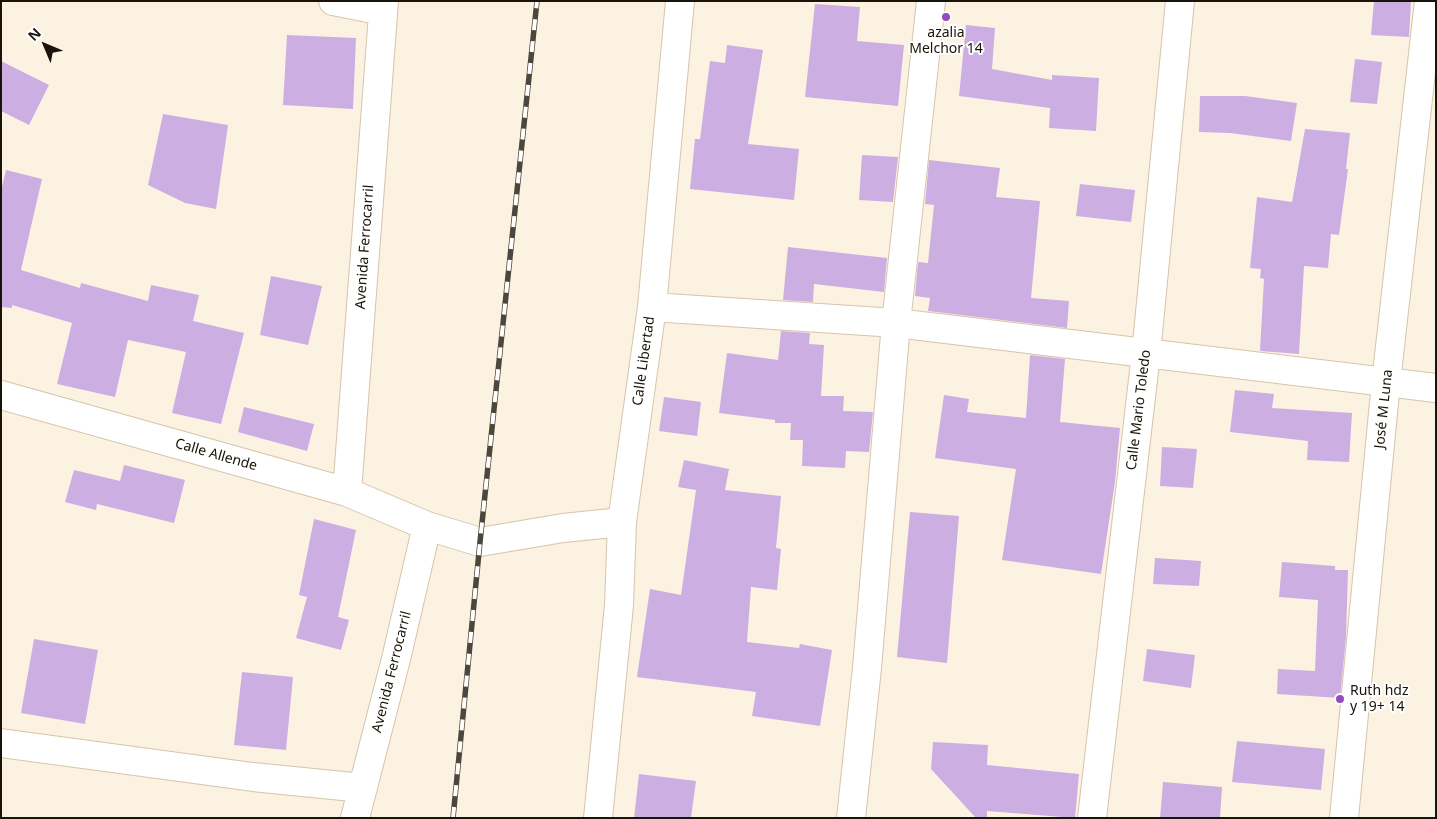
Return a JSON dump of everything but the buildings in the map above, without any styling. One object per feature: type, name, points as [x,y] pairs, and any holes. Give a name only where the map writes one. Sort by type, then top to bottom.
[{"type":"street","points":[[334,1],[383,6]]},
{"type":"street","name":"Calle Libertad","points":[[598,818],[619,605],[622,522],[652,307],[680,1]]},
{"type":"street","points":[[851,818],[868,668],[896,323],[931,1]]},
{"type":"street","name":"Calle Mario Toledo","points":[[1092,818],[1146,354],[1180,1]]},
{"type":"street","name":"José M Luna","points":[[1344,818],[1386,382],[1429,1]]},
{"type":"street","name":"Avenida Ferrocarril","points":[[347,492],[383,6]]},
{"type":"street","points":[[652,307],[896,323],[1436,388]]},
{"type":"street","name":"Calle Allende","points":[[1,395],[347,492],[427,526]]},
{"type":"street","points":[[427,526],[480,542],[563,528],[622,522]]},
{"type":"street","name":"Avenida Ferrocarril","points":[[355,818],[427,526]]},
{"type":"street","points":[[1,743],[253,777],[363,788]]},
{"type":"railway","points":[[453,818],[537,1]]},
{"type":"place","name":"azalia Melchor 14","points":[[946,17]]},
{"type":"place","name":"Ruth hdz y 19+ 14","points":[[1340,699]]}]
